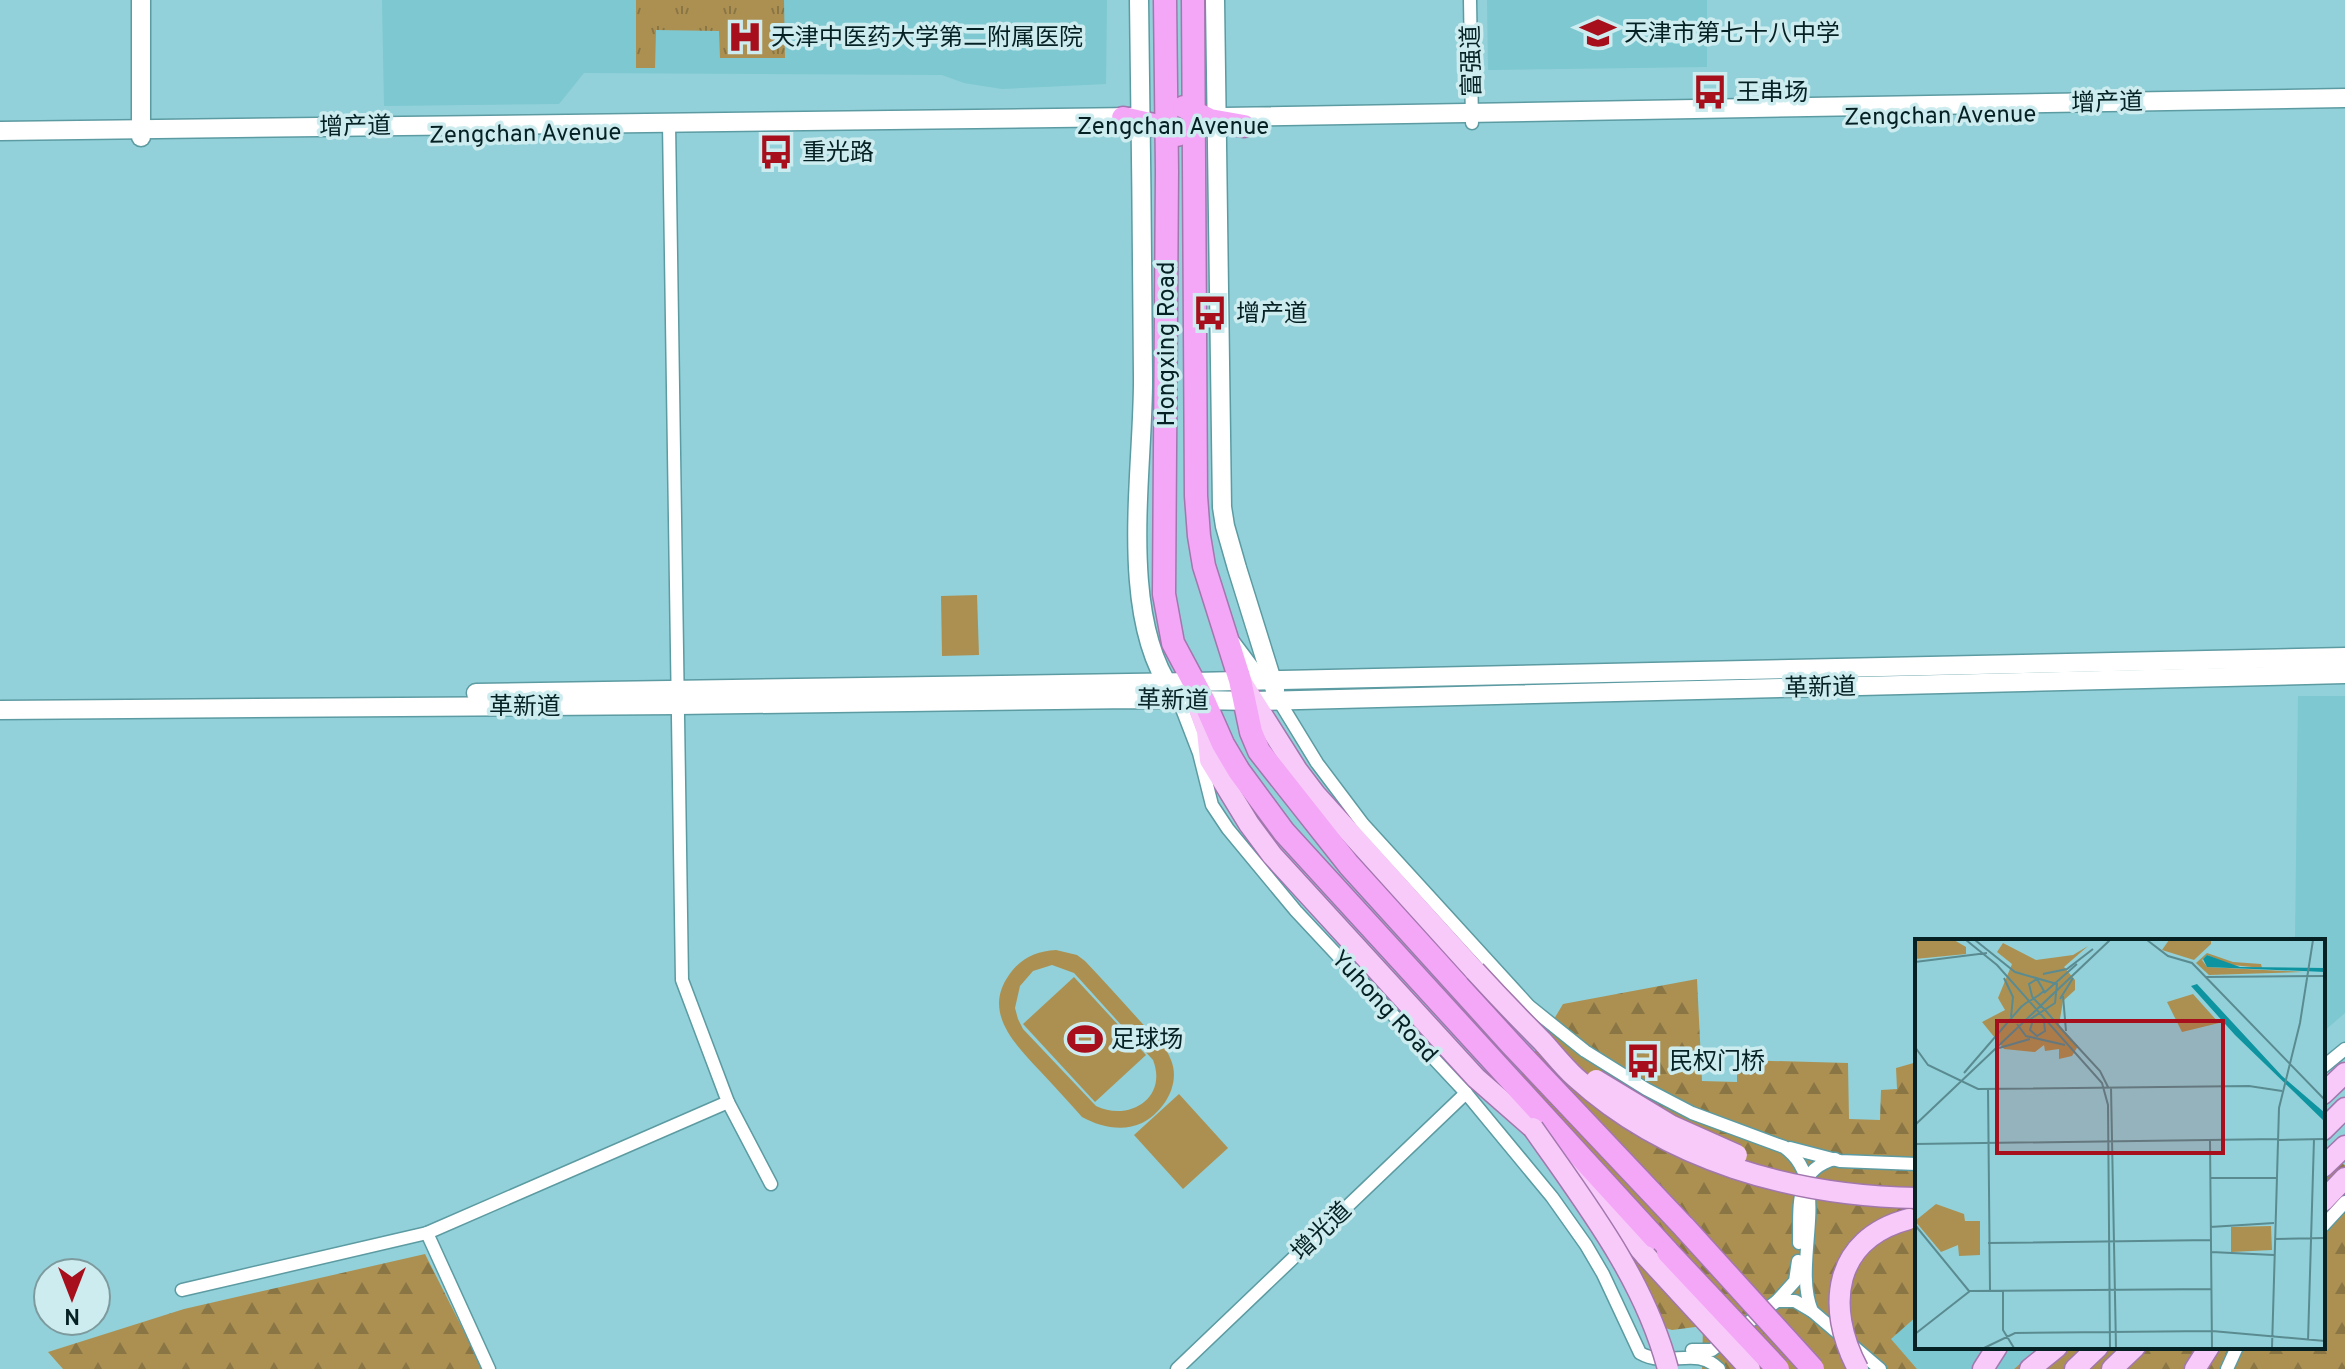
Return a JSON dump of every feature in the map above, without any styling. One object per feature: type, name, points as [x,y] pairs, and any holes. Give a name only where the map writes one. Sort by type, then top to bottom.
[{"type":"highway","points":[[1165,0],[1166,84],[1170,120]]},
{"type":"highway","name":"Hongxing Road","points":[[1186,692],[1173,643],[1163,569],[1167,171],[1170,120],[1195,82],[1193,0]]},
{"type":"highway","points":[[1166,84],[1156,104],[1170,120],[1244,121]]},
{"type":"highway","name":"Hongxing Road","points":[[1170,120],[1188,148],[1195,171],[1196,496],[1199,536],[1204,566],[1246,694]]},
{"type":"highway","name":"Yuhong Road","points":[[1186,692],[1284,832],[1778,1369]]},
{"type":"highway","points":[[1246,694],[1251,732],[1259,751],[1813,1369]]},
{"type":"main road","points":[[1186,692],[1207,731],[1210,760],[1272,855],[1476,1078],[1533,1128],[1750,1369]]},
{"type":"main road","points":[[1357,858],[1574,1076],[1609,1105],[1670,1142],[1753,1174],[1796,1185],[1868,1196],[1915,1198]]},
{"type":"main road","points":[[1544,1044],[1648,1112],[1721,1149],[1773,1167],[1827,1179],[1915,1184]]},
{"type":"main road","points":[[2325,1086],[2345,1071]]},
{"type":"main road","points":[[2325,1092],[2345,1071]]},
{"type":"main road","points":[[2325,1128],[2345,1108]]},
{"type":"main road","points":[[1533,1128],[1595,1216],[1629,1271],[1649,1312],[1650,1364]]},
{"type":"main road","points":[[2325,1165],[2345,1146]]},
{"type":"main road","points":[[2325,1199],[2345,1178]]},
{"type":"main road","points":[[1858,1369],[1844,1335],[1839,1307],[1846,1266],[1866,1238],[1895,1222],[1915,1219]]},
{"type":"main road","points":[[1983,1369],[1996,1349]]},
{"type":"main road","points":[[2030,1369],[2055,1349]]},
{"type":"main road","points":[[2075,1369],[2096,1349]]},
{"type":"main road","points":[[2112,1369],[2135,1349]]},
{"type":"main road","points":[[2137,1349],[2140,1369]]},
{"type":"main road","points":[[2195,1369],[2208,1349]]},
{"type":"main road","points":[[2213,1369],[2220,1349]]},
{"type":"street","points":[[131,0],[135,126]]},
{"type":"street","points":[[135,126],[141,0]]},
{"type":"street","points":[[1139,0],[1170,120],[1222,507],[1267,681]]},
{"type":"street","points":[[1186,692],[1154,658],[1145,623],[1138,563],[1143,395],[1170,120],[1215,0]]},
{"type":"street","name":"富强道","points":[[1470,0],[1472,118]]},
{"type":"street","name":"增产道","points":[[1472,118],[2345,98]]},
{"type":"street","name":"Zengchan Avenue","points":[[1244,121],[2345,107]]},
{"type":"street","points":[[771,1184],[728,1102],[682,980],[669,127],[1170,120]]},
{"type":"street","name":"Zengchan Avenue","points":[[0,139],[103,133],[135,126],[669,127]]},
{"type":"street","name":"Zengchan Avenue","points":[[0,131],[103,133]]},
{"type":"street","points":[[1222,626],[1267,681],[1317,763],[1363,824],[1529,1006],[1585,1051],[1657,1095],[1731,1128],[1784,1147],[1835,1159],[1915,1164]]},
{"type":"street","name":"革新道","points":[[1246,694],[1267,681],[2345,657]]},
{"type":"street","name":"革新道","points":[[0,710],[1186,692],[1246,694],[1279,700],[2345,674]]},
{"type":"street","name":"Yuhong Road","points":[[1186,692],[1212,805],[1228,829],[1296,911],[1466,1093],[1552,1197],[1579,1235],[1650,1364]]},
{"type":"street","name":"革新道","points":[[0,699],[676,698]]},
{"type":"street","points":[[2325,1065],[2345,1049]]},
{"type":"street","name":"增光道","points":[[1177,1369],[1466,1093]]},
{"type":"street","points":[[182,1290],[427,1233],[728,1102]]},
{"type":"street","points":[[1784,1147],[1800,1161],[1806,1179],[1805,1277],[1812,1311]]},
{"type":"street","points":[[1650,1364],[1666,1352],[1707,1351],[1719,1346],[1777,1301],[1795,1281],[1797,1274],[1802,1188],[1812,1169],[1835,1159]]},
{"type":"street","points":[[2325,1224],[2345,1202]]},
{"type":"street","points":[[427,1233],[489,1369]]},
{"type":"street","points":[[1777,1301],[1795,1301],[1812,1311],[1880,1369]]},
{"type":"street","points":[[1719,1346],[1716,1352],[1719,1369]]},
{"type":"street","points":[[2227,1369],[2236,1349]]},
{"type":"street","points":[[1650,1364],[1701,1359],[1719,1369]]},
{"type":"shaded area","name":"天津中医药大学第二附属医院","points":[[382,0],[1107,0],[1106,84],[1002,89],[964,83],[942,75],[584,73],[559,104],[384,106]]},
{"type":"shaded area","name":"天津市第七十八中学","points":[[1487,0],[1707,0],[1707,67],[1488,70]]},
{"type":"shaded area","points":[[2298,696],[2345,696],[2345,1013],[2325,1030],[2325,939],[2295,939]]},
{"type":"shaded area","points":[[1915,1318],[1915,1349],[2037,1349],[2014,1369],[1917,1369],[1890,1339]]},
{"type":"green space","points":[[636,0],[784,0],[785,58],[720,58],[719,31],[656,30],[655,68],[636,68]]},
{"type":"green space","points":[[977,595],[979,655],[942,656],[941,596]]},
{"type":"green space","points":[[1049,951],[1077,955],[1085,961],[1158,1039],[1169,1055],[1174,1069],[1172,1088],[1157,1112],[1142,1123],[1112,1127],[1082,1117],[1005,1028],[999,1002],[1009,975],[1024,960]],"holes":[[[1052,965],[1074,973],[1153,1060],[1155,1085],[1150,1095],[1132,1108],[1121,1111],[1096,1106],[1023,1029],[1018,1019],[1015,1008],[1020,986],[1033,971]]]},
{"type":"green space","name":"足球场","points":[[1074,977],[1146,1055],[1095,1102],[1023,1024]]},
{"type":"green space","points":[[1697,979],[1702,1081],[1737,1082],[1737,1060],[1848,1063],[1849,1119],[1880,1120],[1881,1090],[1897,1089],[1896,1068],[1915,1063],[1915,1318],[1891,1339],[1917,1369],[1702,1369],[1703,1326],[1672,1330],[1650,1324],[1624,1270],[1551,1167],[1501,1108],[1563,1004]]},
{"type":"green space","points":[[1179,1094],[1228,1148],[1183,1189],[1134,1135]]},
{"type":"green space","points":[[2325,1154],[2345,1165],[2345,1369],[2014,1369],[2037,1349],[2325,1349]]},
{"type":"green space","points":[[425,1254],[483,1369],[63,1369],[48,1352],[95,1337],[112,1337],[112,1332],[184,1309]]},
{"type":"place","name":"天津市第七十八中学","points":[[1598,33]]},
{"type":"place","name":"天津中医药大学第二附属医院","points":[[745,37]]},
{"type":"place","name":"王串场","points":[[1710,92]]},
{"type":"place","name":"重光路","points":[[776,152]]},
{"type":"place","name":"增产道","points":[[1210,313]]},
{"type":"place","name":"足球场","points":[[1085,1039]]},
{"type":"place","name":"民权门桥","points":[[1643,1061]]}]
